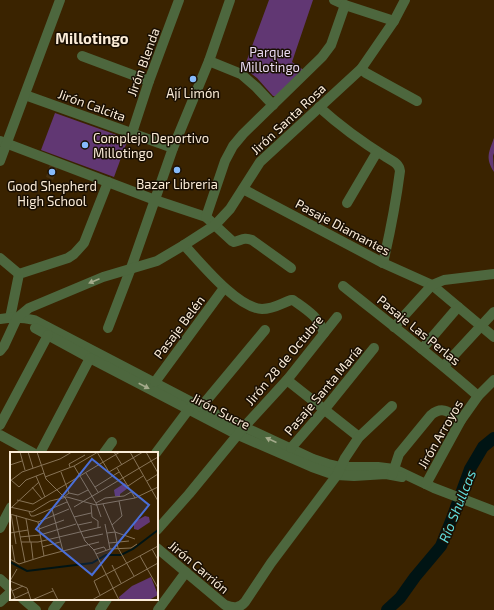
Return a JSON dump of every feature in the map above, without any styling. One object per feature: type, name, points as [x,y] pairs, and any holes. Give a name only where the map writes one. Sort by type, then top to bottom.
[{"type":"street","points":[[0,161],[3,142],[25,95],[60,0]]},
{"type":"street","name":"Jirón Blenda","points":[[132,133],[149,81],[179,0]]},
{"type":"street","points":[[108,328],[131,268],[173,148],[208,61],[230,0]]},
{"type":"street","points":[[334,0],[345,5],[394,20]]},
{"type":"street","name":"Jirón Santa Rosa","points":[[0,351],[4,346],[9,318],[103,277],[157,261],[216,226],[230,210],[260,162],[361,69],[394,20],[405,0]]},
{"type":"street","points":[[206,217],[232,146],[322,57],[331,45],[345,5]]},
{"type":"street","points":[[82,56],[149,81]]},
{"type":"street","points":[[208,61],[241,74],[256,87],[273,106]]},
{"type":"street","points":[[361,69],[417,101]]},
{"type":"street","name":"Jirón Calcita","points":[[25,95],[173,148]]},
{"type":"street","points":[[319,107],[349,133],[397,164],[400,168],[392,224],[383,263]]},
{"type":"street","points":[[3,142],[155,200],[206,217],[232,241],[234,242],[245,238],[252,240],[291,268]]},
{"type":"street","points":[[347,202],[377,152]]},
{"type":"street","points":[[20,274],[68,258],[79,249],[84,243],[108,182]]},
{"type":"street","name":"Pasaje Diamantes","points":[[243,189],[383,263],[432,285],[494,337]]},
{"type":"street","points":[[184,245],[224,288],[247,304],[260,309],[275,308],[294,300],[316,318],[322,326],[324,333]]},
{"type":"street","points":[[0,258],[20,274]]},
{"type":"street","points":[[9,318],[20,274]]},
{"type":"street","points":[[394,327],[432,285],[444,280],[494,274]]},
{"type":"street","name":"Pasaje Las Perlas","points":[[343,286],[444,366],[478,396]]},
{"type":"street","name":"Pasaje Belén","points":[[155,382],[224,288]]},
{"type":"street","points":[[422,349],[458,307]]},
{"type":"street","points":[[444,366],[494,312]]},
{"type":"street","name":"Jirón 28 de Octubre","points":[[158,529],[241,431],[287,380],[337,317]]},
{"type":"street","name":"Jirón Sucre","points":[[9,318],[48,335],[188,409],[241,431],[291,448],[313,460],[328,464],[339,471]]},
{"type":"street","name":"Jirón Sucre","points":[[9,318],[26,318],[34,320],[155,382],[241,431],[329,474],[354,468],[387,467],[393,472],[494,511]]},
{"type":"street","points":[[201,407],[265,330]]},
{"type":"street","points":[[0,425],[48,335]]},
{"type":"street","name":"Pasaje Santa María","points":[[291,448],[374,348]]},
{"type":"street","points":[[41,452],[90,358]]},
{"type":"street","points":[[287,380],[359,438]]},
{"type":"street","name":"Jirón Arroyos","points":[[430,486],[461,420],[478,396],[494,380]]},
{"type":"street","points":[[237,609],[245,602],[271,563],[339,471],[345,458],[359,438],[392,406]]},
{"type":"street","points":[[157,452],[188,409]]},
{"type":"street","points":[[393,472],[399,454],[435,411],[444,410],[461,420]]},
{"type":"street","points":[[0,435],[31,452]]},
{"type":"street","points":[[105,452],[112,442]]},
{"type":"street","points":[[0,528],[10,509]]},
{"type":"street","name":"Jirón Carrión","points":[[158,549],[224,605],[237,609]]},
{"type":"street","points":[[158,610],[186,572]]},
{"type":"street","points":[[0,580],[10,589]]},
{"type":"street","points":[[0,602],[10,591]]},
{"type":"street","points":[[24,600],[36,610]]},
{"type":"street","points":[[53,610],[60,600]]},
{"type":"street","points":[[100,610],[106,600]]},
{"type":"shaded area","name":"Good Shepherd High School","points":[[50,164],[58,167],[53,180],[46,177]]},
{"type":"green space","name":"Parque Millotingo","points":[[269,0],[313,0],[292,62],[305,71],[276,96],[273,96],[257,78],[244,68]]},
{"type":"green space","name":"Complejo Deportivo Millotingo","points":[[55,113],[128,139],[114,177],[41,150]]},
{"type":"green space","points":[[494,138],[494,172],[489,159],[489,151]]},
{"type":"waterway","name":"Río Shullcas","points":[[387,610],[400,598],[415,577],[441,546],[470,469],[483,447],[494,438]]},
{"type":"place","name":"Ají Limón","points":[[193,79]]},
{"type":"place","name":"Complejo Deportivo Millotingo","points":[[85,145]]},
{"type":"place","name":"Bazar Libreria","points":[[177,170]]},
{"type":"place","name":"Good Shepherd High School","points":[[52,172]]},
{"type":"district","name":"Millotingo","points":[[92,38]]}]
